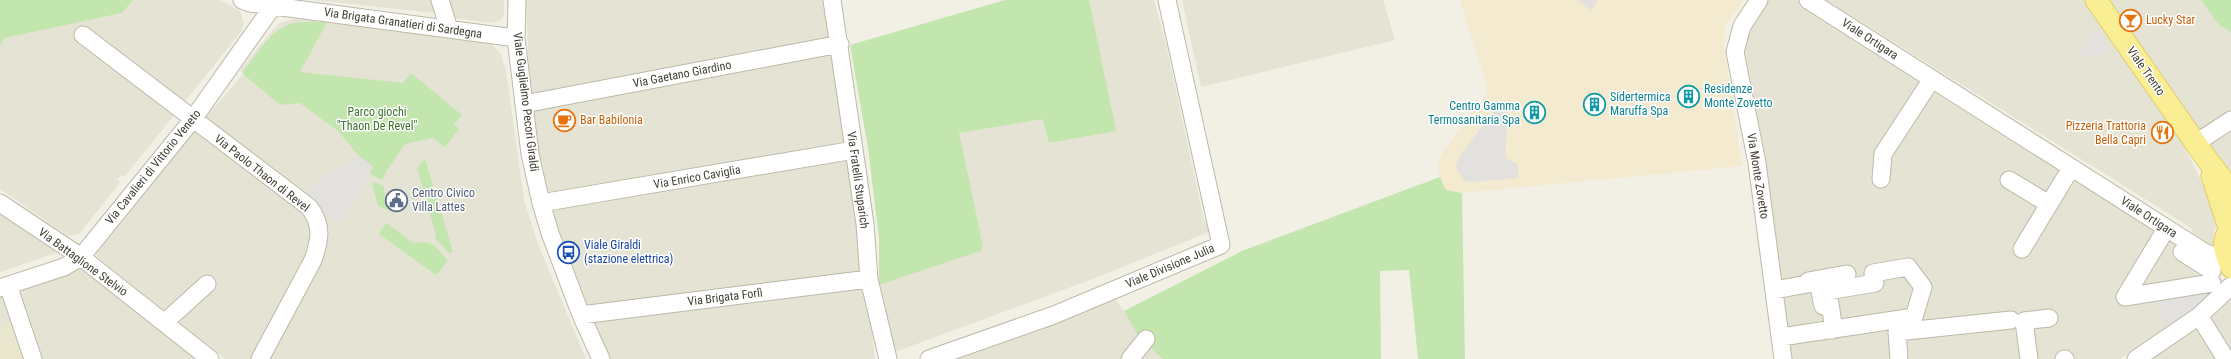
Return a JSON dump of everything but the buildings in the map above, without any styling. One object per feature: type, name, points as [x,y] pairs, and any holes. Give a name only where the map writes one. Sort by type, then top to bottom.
[{"type":"main road","name":"Viale Trento","points":[[2096,0],[2201,151],[2231,191]]},
{"type":"main road","name":"Viale Trento","points":[[2201,151],[2230,230]]},
{"type":"main road","points":[[2221,271],[2224,243],[2230,230]]},
{"type":"street","name":"Via Brigata Granatieri di Sardegna","points":[[242,0],[273,6],[516,38]]},
{"type":"street","points":[[440,0],[449,29]]},
{"type":"street","name":"Viale Guglielmo Pecori Giraldi","points":[[517,0],[516,38],[530,154],[541,203],[550,233],[581,315],[601,359]]},
{"type":"street","name":"Via Fratelli Stuparich","points":[[832,0],[840,44],[865,224],[869,279],[888,359]]},
{"type":"street","name":"Viale Divisione Julia","points":[[929,359],[1054,315],[1221,245],[1167,0]]},
{"type":"street","name":"Via Monte Zovetto","points":[[1759,0],[1742,26],[1735,52],[1758,163],[1783,359]]},
{"type":"street","name":"Viale Ortigara","points":[[1808,0],[2071,168],[2163,234],[2204,252],[2221,271]]},
{"type":"street","name":"Via Cavalieri di Vittorio Veneto","points":[[4,286],[64,267],[81,257],[193,119],[273,6]]},
{"type":"street","name":"Via Paolo Thaon di Revel","points":[[83,35],[309,207],[317,217],[319,244],[313,260],[260,359]]},
{"type":"street","name":"Via Gaetano Giardino","points":[[524,104],[840,44]]},
{"type":"street","points":[[1881,179],[1883,154],[1932,79]]},
{"type":"street","points":[[2201,151],[2231,120]]},
{"type":"street","name":"Via Enrico Caviglia","points":[[541,203],[854,150]]},
{"type":"street","points":[[2022,249],[2071,168]]},
{"type":"street","points":[[2009,180],[2049,204]]},
{"type":"street","name":"Via Battaglione Stelvio","points":[[0,203],[81,257],[210,359]]},
{"type":"street","points":[[2163,234],[2125,297],[2178,295],[2221,271]]},
{"type":"street","points":[[1781,336],[1830,330],[1914,317],[1923,287],[1908,267],[1873,273],[1875,283],[1828,291],[1830,330]]},
{"type":"street","points":[[1775,289],[1847,274]]},
{"type":"street","name":"Via Brigata Forlì","points":[[581,315],[869,279]]},
{"type":"street","points":[[1775,289],[1820,283],[1830,330]]},
{"type":"street","points":[[165,322],[207,284]]},
{"type":"street","points":[[4,286],[33,359]]},
{"type":"street","points":[[2136,359],[2199,316],[2231,286]]},
{"type":"street","points":[[2199,316],[2226,359]]},
{"type":"street","points":[[2029,359],[2024,321],[2049,318]]},
{"type":"street","points":[[1899,359],[1897,332],[2010,320]]},
{"type":"street","points":[[1130,359],[1146,339]]},
{"type":"shaded area","points":[[133,0],[220,0],[240,11],[244,23],[241,32],[125,176],[121,175],[117,180],[120,181],[119,184],[79,234],[68,236],[0,189],[0,45],[5,38],[122,13]]},
{"type":"shaded area","points":[[314,0],[504,0],[504,15],[502,19],[493,23],[452,18],[434,13]]},
{"type":"shaded area","points":[[526,0],[835,0],[875,359],[611,359],[592,317],[559,235],[546,192],[534,127],[530,91]]},
{"type":"shaded area","points":[[1005,0],[1154,0],[1166,44],[1204,221],[1209,220],[1211,231],[1090,280],[895,352],[891,350],[879,285],[981,251],[983,246],[958,133],[976,130]]},
{"type":"shaded area","points":[[1182,0],[1383,0],[1395,40],[1201,87]]},
{"type":"shaded area","points":[[1460,0],[1744,0],[1725,26],[1724,47],[1742,166],[1462,193],[1446,190],[1440,177],[1438,162],[1444,150],[1486,95],[1487,87]]},
{"type":"shaded area","points":[[1578,0],[1598,0],[1591,10]]},
{"type":"shaded area","points":[[1758,0],[1797,0],[2209,257],[2218,267],[2187,315],[2119,359],[1789,359],[1740,28]]},
{"type":"shaded area","points":[[1826,0],[2084,0],[2145,85],[2180,138],[2206,191],[2218,222],[2213,235],[2213,247],[2193,234],[2191,228],[2166,212]]},
{"type":"shaded area","points":[[2110,0],[2201,0],[2217,23],[2231,33],[2231,179]]},
{"type":"shaded area","points":[[309,17],[488,41],[500,53],[506,70],[524,200],[538,244],[586,359],[225,359],[97,257],[96,249],[191,130],[213,109],[243,74],[240,70],[271,32],[280,23],[293,19]]},
{"type":"shaded area","points":[[2095,28],[2111,51],[2075,59]]},
{"type":"shaded area","points":[[1501,100],[1508,111],[1505,158],[1518,164],[1518,178],[1473,182],[1465,181],[1456,168],[1458,159]]},
{"type":"shaded area","points":[[358,155],[373,167],[343,223],[324,215],[302,191]]},
{"type":"shaded area","points":[[0,211],[62,251],[0,272]]},
{"type":"shaded area","points":[[81,257],[210,359],[0,359],[0,288]]},
{"type":"shaded area","points":[[2213,290],[2204,305],[2164,335],[2160,302],[2171,300],[2171,295]]},
{"type":"shaded area","points":[[2231,294],[2231,359],[2145,359],[2195,330],[2204,319]]},
{"type":"shaded area","points":[[1112,295],[1124,311],[1137,334],[1164,359],[943,359]]},
{"type":"shaded area","points":[[2216,319],[2231,342],[2231,355],[2210,326]]},
{"type":"shaded area","points":[[11,324],[23,359],[0,359],[0,328]]},
{"type":"green space","points":[[0,0],[133,0],[122,13],[5,38],[0,45]]},
{"type":"green space","points":[[1005,0],[1089,0],[1116,131],[1049,143],[1043,119],[959,133],[983,246],[981,251],[879,285],[879,238],[868,148],[850,45]]},
{"type":"green space","points":[[2201,0],[2231,0],[2231,33],[2217,23]]},
{"type":"green space","name":"Parco giochi \"Thaon De Revel\"","points":[[298,22],[327,22],[300,72],[403,83],[411,73],[462,115],[454,124],[459,129],[445,147],[433,138],[405,144],[382,180],[370,174],[373,166],[358,155],[338,131],[300,103],[280,105],[242,73],[260,49],[273,35],[281,29]]},
{"type":"green space","points":[[425,159],[453,252],[449,253],[435,238],[436,235],[417,168]]},
{"type":"green space","points":[[1440,177],[1446,190],[1462,193],[1465,359],[1418,359],[1409,270],[1380,271],[1381,359],[1163,359],[1137,334],[1124,311],[1242,251]]},
{"type":"green space","points":[[376,182],[384,187],[385,199],[390,205],[388,210],[378,206],[372,183]]},
{"type":"green space","points":[[386,223],[414,243],[421,242],[434,246],[448,261],[436,275],[379,234]]},
{"type":"place","name":"Lucky Star","points":[[2131,20]]},
{"type":"place","name":"Residenze Monte Zovetto","points":[[1689,96]]},
{"type":"place","name":"Sidertermica Maruffa Spa","points":[[1594,104]]},
{"type":"place","name":"Centro Gamma Termosanitaria Spa","points":[[1535,113]]},
{"type":"place","name":"Bar Babilonia","points":[[565,120]]},
{"type":"place","name":"Pizzeria Trattoria Bella Capri","points":[[2162,133]]},
{"type":"place","name":"Centro Civico Villa Lattes","points":[[397,200]]},
{"type":"place","name":"Viale Giraldi (stazione elettrica)","points":[[569,252]]}]
